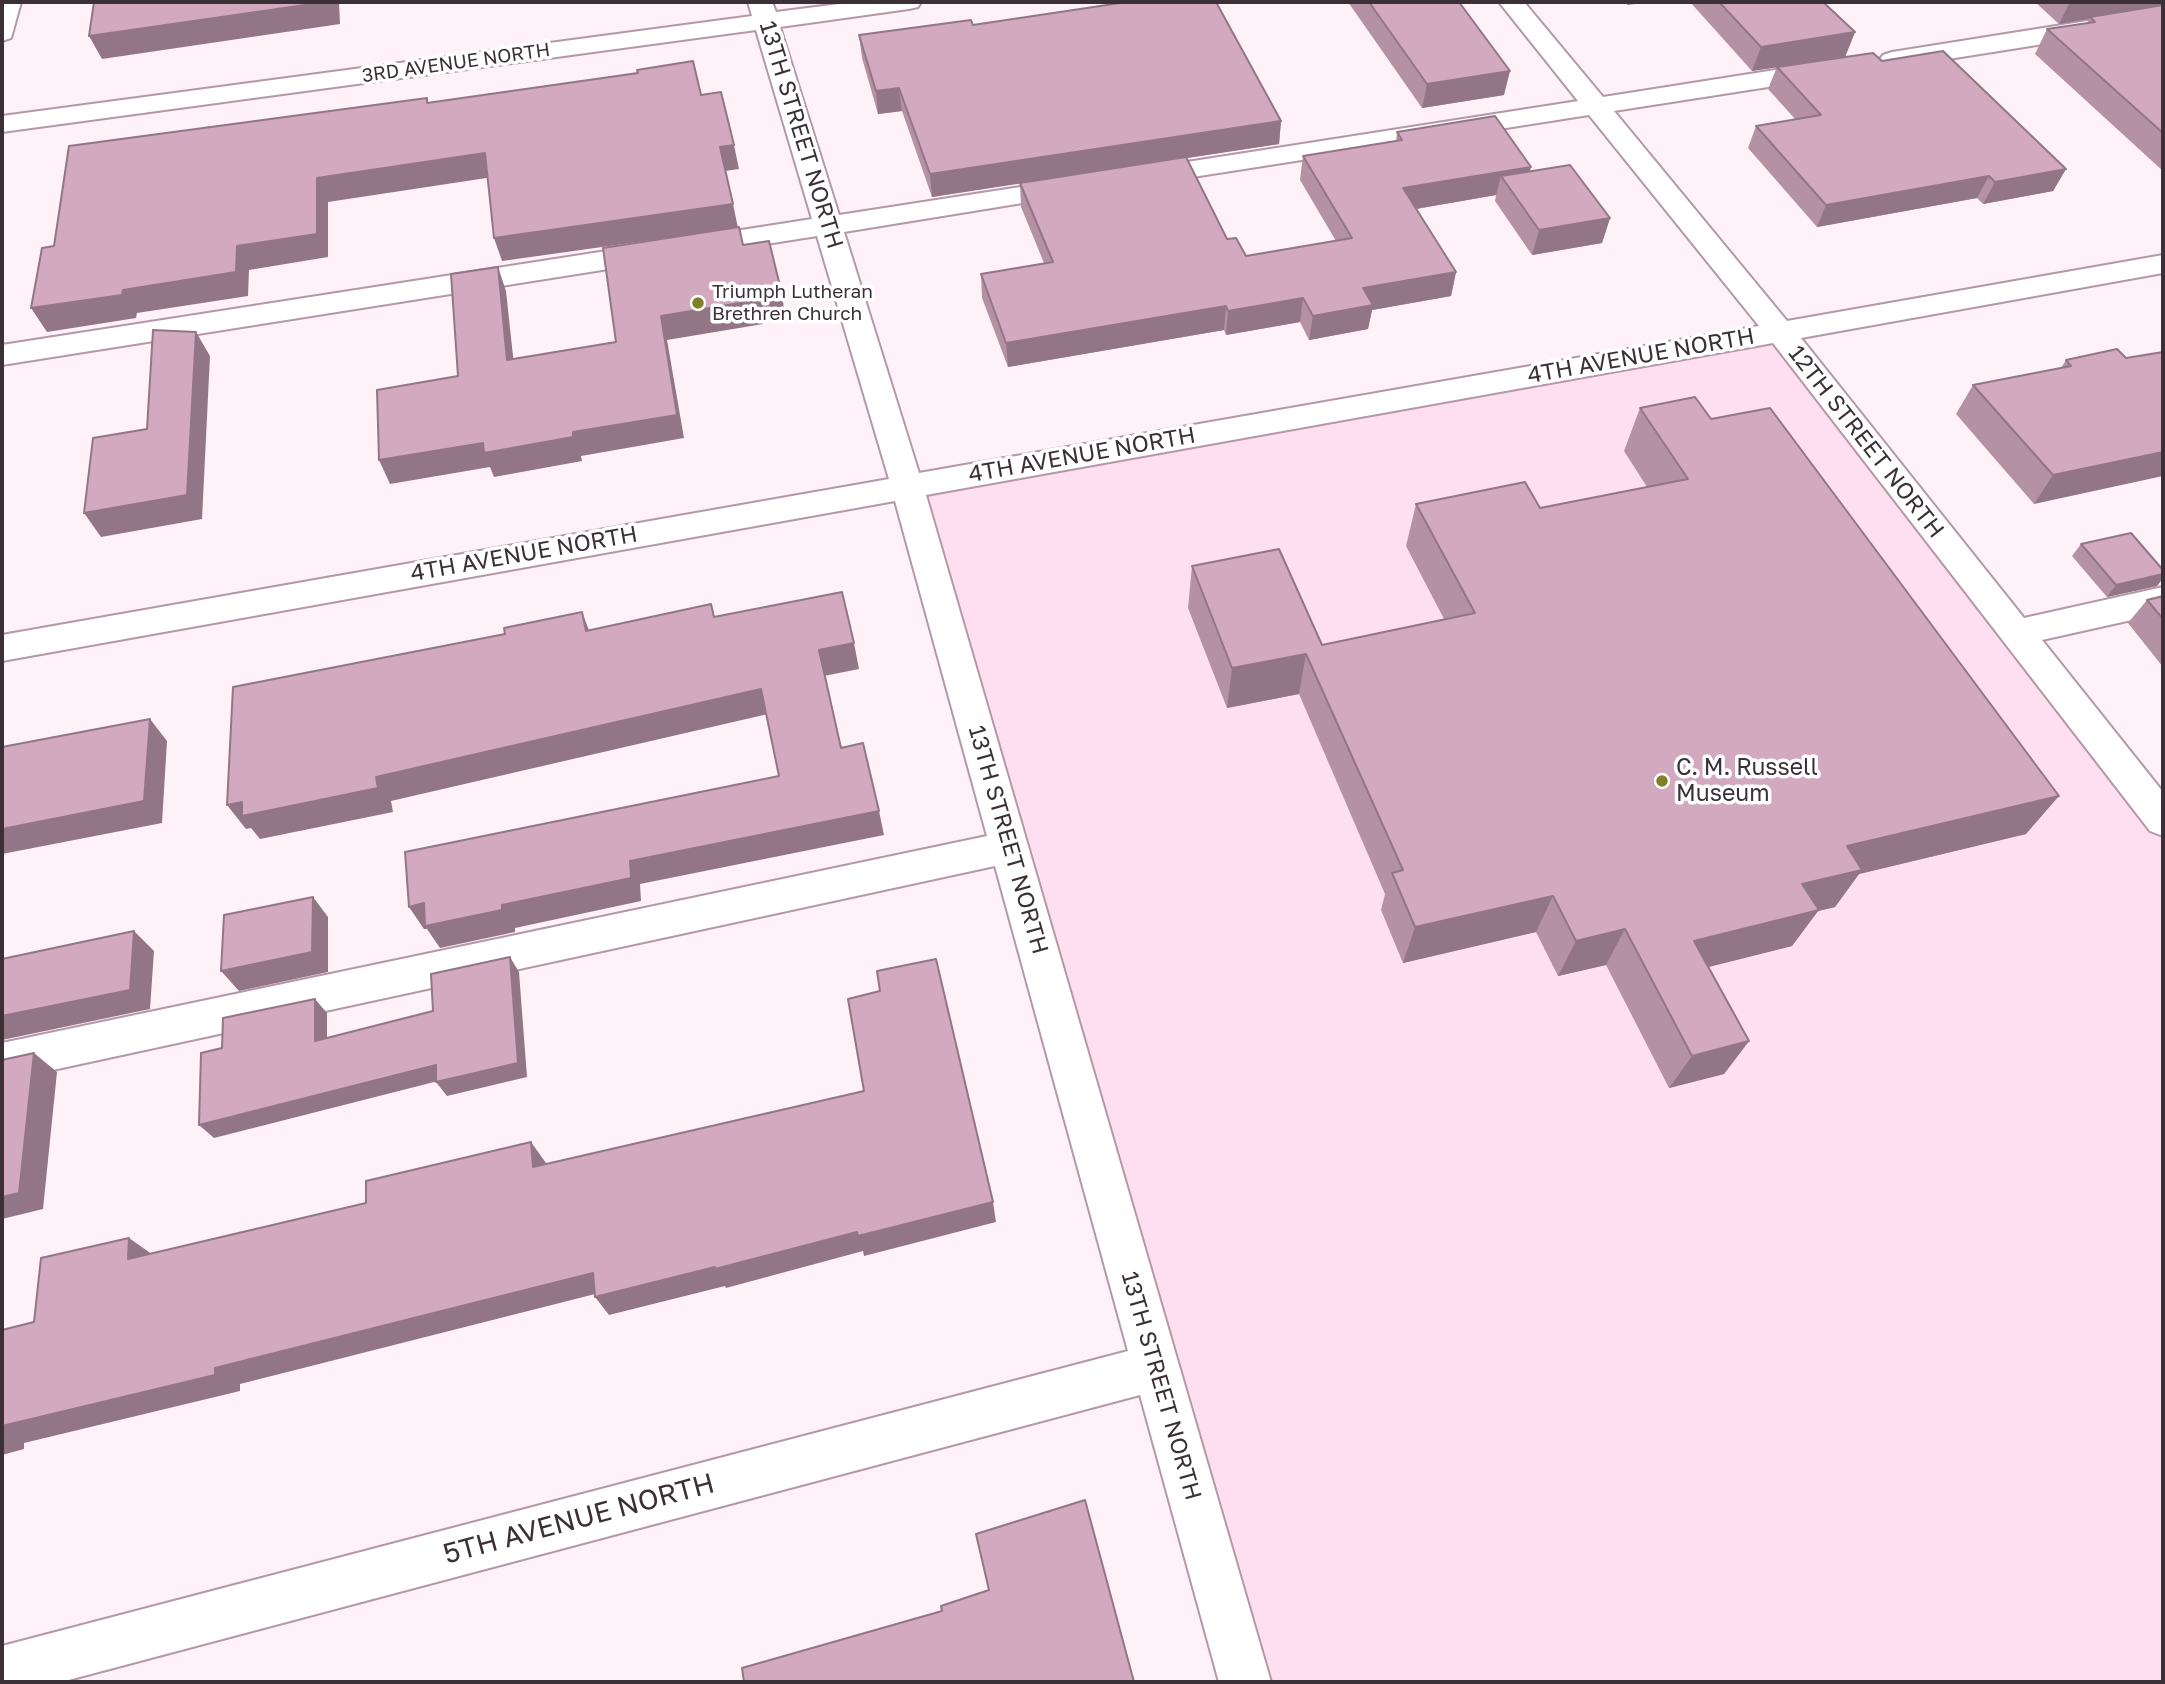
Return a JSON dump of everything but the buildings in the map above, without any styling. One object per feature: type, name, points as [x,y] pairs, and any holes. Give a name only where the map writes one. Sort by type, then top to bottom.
[{"type":"street","points":[[2,33],[9,2]]},
{"type":"street","name":"3RD AVENUE NORTH","points":[[2,124],[763,12],[909,2]]},
{"type":"street","name":"12TH STREET NORTH","points":[[1511,2],[1780,332],[2163,820]]},
{"type":"street","name":"13TH STREET NORTH","points":[[763,12],[907,486],[1245,1682]]},
{"type":"street","points":[[1873,63],[2163,17]]},
{"type":"street","points":[[2,355],[1845,67]]},
{"type":"street","name":"4TH AVENUE NORTH","points":[[2,648],[2163,264]]},
{"type":"street","points":[[2014,633],[2163,600]]},
{"type":"street","points":[[2,1062],[1010,847]]},
{"type":"street","name":"5TH AVENUE NORTH","points":[[2,1671],[1156,1367]]},
{"type":"shaded area","points":[[1780,332],[2163,820],[2163,1682],[1245,1682],[907,486]]},
{"type":"place","name":"Triumph Lutheran Brethren Church","points":[[698,303]]},
{"type":"place","name":"C. M. Russell Museum","points":[[1662,781]]}]
